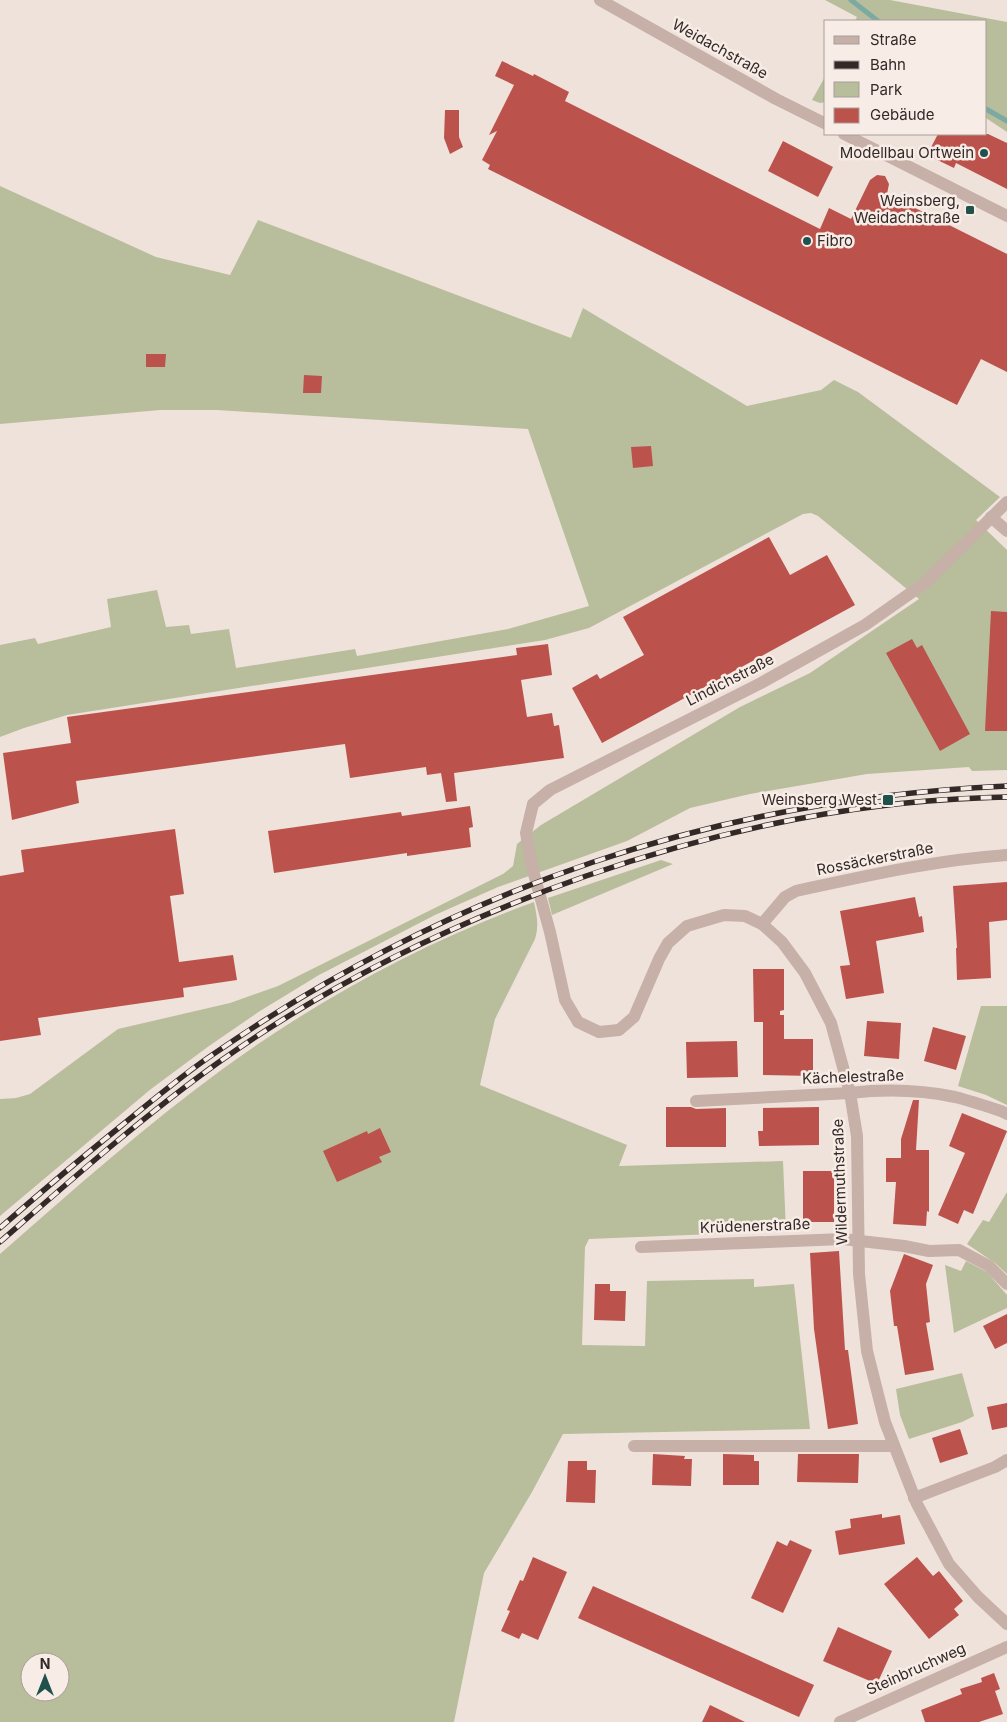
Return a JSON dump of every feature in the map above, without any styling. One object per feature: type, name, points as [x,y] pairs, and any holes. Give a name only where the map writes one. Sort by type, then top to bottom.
[{"type":"street","name":"Weidachstraße","points":[[600,0],[776,99],[824,123]]},
{"type":"street","points":[[846,135],[1007,216]]},
{"type":"street","name":"Lindichstraße","points":[[542,902],[532,867],[526,833],[533,804],[550,790],[761,682],[865,625],[925,583],[1007,502]]},
{"type":"street","points":[[991,517],[1007,531]]},
{"type":"street","name":"Rossäckerstraße","points":[[762,924],[785,897],[796,892],[904,868],[958,859],[1007,855]]},
{"type":"street","name":"Wildermuthstraße","points":[[542,902],[565,1000],[578,1022],[599,1032],[619,1030],[634,1017],[668,943],[687,926],[701,921],[724,915],[745,916],[762,924],[782,942],[805,973],[831,1023],[850,1093],[857,1136],[859,1274],[867,1351],[884,1422],[914,1498],[948,1564],[978,1597],[1007,1624]]},
{"type":"street","name":"Kächelestraße","points":[[696,1101],[850,1093],[874,1090],[912,1091],[955,1097],[1001,1110],[1007,1114]]},
{"type":"street","name":"Krüdenerstraße","points":[[641,1247],[844,1239],[929,1251],[960,1250],[989,1266],[1007,1284]]},
{"type":"street","points":[[634,1446],[894,1446]]},
{"type":"street","points":[[914,1498],[994,1467],[1007,1460]]},
{"type":"street","name":"Steinbruchweg","points":[[840,1722],[1007,1647]]},
{"type":"green space","points":[[825,0],[890,0],[1007,22],[1007,132],[987,119],[987,20],[856,20],[857,17]]},
{"type":"green space","points":[[824,79],[824,102],[812,100]]},
{"type":"green space","points":[[0,186],[156,257],[230,275],[258,220],[571,338],[583,308],[747,406],[821,390],[834,380],[858,392],[1000,497],[976,520],[1007,550],[1007,770],[972,771],[969,767],[867,774],[750,794],[690,808],[627,841],[498,887],[435,915],[319,975],[260,1011],[151,1089],[0,1216],[0,1099],[16,1098],[30,1094],[118,1029],[230,1003],[278,986],[503,874],[513,866],[517,844],[541,825],[740,707],[810,673],[919,599],[818,516],[811,513],[803,514],[589,628],[545,640],[67,715],[0,737],[0,645],[35,638],[38,644],[111,627],[107,599],[157,590],[166,627],[189,625],[191,634],[229,629],[236,668],[355,649],[357,656],[508,629],[589,606],[528,429],[217,410],[160,410],[0,424]]},
{"type":"green space","points":[[661,860],[673,864],[552,915],[548,898]]},
{"type":"green space","points":[[534,902],[537,916],[535,939],[495,1019],[480,1085],[627,1145],[619,1166],[783,1161],[786,1231],[589,1239],[585,1247],[582,1345],[645,1346],[647,1281],[754,1279],[754,1287],[794,1284],[810,1429],[563,1434],[532,1492],[484,1573],[454,1722],[0,1722],[0,1254],[138,1135],[224,1068],[296,1019],[334,996],[373,974],[453,935]]},
{"type":"green space","points":[[981,1006],[1007,1006],[1007,1105],[986,1095],[958,1086]]},
{"type":"green space","points":[[1007,1192],[1007,1274],[995,1263],[967,1244],[983,1220],[989,1222]]},
{"type":"green space","points":[[966,1261],[987,1272],[1007,1295],[1007,1308],[954,1333],[945,1265],[961,1271]]},
{"type":"green space","points":[[962,1373],[974,1416],[962,1422],[909,1439],[900,1415],[896,1389]]},
{"type":"building","name":"Fibro","points":[[502,61],[533,76],[534,74],[569,92],[565,101],[820,229],[829,208],[851,219],[870,180],[877,175],[885,176],[889,184],[887,194],[1007,254],[1007,372],[981,359],[957,405],[488,169],[490,165],[482,160],[497,131],[489,135],[514,85],[495,76]]},
{"type":"building","points":[[445,110],[459,110],[459,137],[463,147],[450,154],[444,138]]},
{"type":"building","name":"Modellbau Ortwein","points":[[988,134],[1007,143],[1007,189],[956,163],[954,168],[927,155],[937,135]]},
{"type":"building","points":[[783,141],[833,167],[818,197],[768,171]]},
{"type":"building","points":[[146,354],[166,354],[165,367],[146,367]]},
{"type":"building","points":[[304,375],[322,376],[321,393],[303,393]]},
{"type":"building","points":[[651,446],[653,466],[633,468],[631,447]]},
{"type":"building","points":[[769,537],[790,575],[827,555],[855,605],[602,743],[572,688],[597,674],[600,679],[644,655],[623,617]]},
{"type":"building","points":[[991,611],[1007,612],[1007,731],[985,731]]},
{"type":"building","points":[[912,639],[917,648],[922,645],[970,734],[940,751],[886,653]]},
{"type":"building","points":[[548,644],[552,675],[521,680],[527,717],[552,713],[554,726],[559,725],[564,758],[454,773],[457,801],[446,802],[441,773],[427,775],[426,767],[350,778],[345,744],[76,781],[79,803],[12,820],[3,753],[71,743],[67,717],[517,655],[516,648]]},
{"type":"building","points":[[470,806],[473,827],[469,828],[471,847],[407,856],[407,853],[274,873],[268,831],[401,812],[402,816]]},
{"type":"building","points":[[175,829],[184,894],[170,896],[179,962],[233,955],[237,980],[183,988],[184,997],[38,1018],[41,1035],[0,1041],[0,876],[24,872],[21,850]]},
{"type":"building","points":[[1007,882],[1007,920],[989,922],[991,978],[957,980],[953,886]]},
{"type":"building","points":[[915,897],[919,917],[922,916],[924,932],[876,941],[884,993],[846,999],[840,966],[850,965],[840,911]]},
{"type":"building","points":[[753,969],[784,969],[784,1010],[780,1011],[780,1015],[784,1015],[784,1039],[813,1039],[813,1076],[763,1075],[763,1022],[754,1022]]},
{"type":"building","points":[[867,1021],[901,1023],[899,1059],[864,1056]]},
{"type":"building","points":[[933,1027],[966,1036],[956,1070],[924,1061]]},
{"type":"building","points":[[737,1041],[738,1077],[687,1078],[686,1042]]},
{"type":"building","points":[[913,1100],[919,1100],[916,1150],[929,1150],[929,1212],[927,1211],[926,1226],[893,1224],[896,1182],[886,1182],[886,1158],[901,1158],[901,1139]]},
{"type":"building","points":[[666,1107],[726,1108],[726,1147],[666,1147]]},
{"type":"building","points":[[819,1107],[819,1145],[759,1146],[758,1131],[763,1131],[763,1108]]},
{"type":"building","points":[[962,1113],[1007,1131],[973,1214],[964,1210],[958,1224],[938,1215],[965,1153],[949,1146]]},
{"type":"building","points":[[380,1128],[391,1152],[379,1157],[382,1162],[337,1182],[323,1151],[367,1131],[368,1134]]},
{"type":"building","points":[[803,1171],[834,1171],[834,1222],[803,1222]]},
{"type":"building","points":[[839,1251],[845,1350],[848,1350],[858,1424],[828,1429],[814,1329],[810,1253]]},
{"type":"building","points":[[904,1254],[933,1265],[926,1284],[930,1322],[926,1323],[934,1370],[905,1375],[897,1326],[894,1326],[890,1291]]},
{"type":"building","points":[[595,1284],[610,1284],[610,1291],[626,1291],[625,1321],[594,1320]]},
{"type":"building","points":[[1007,1314],[1007,1343],[995,1349],[983,1326]]},
{"type":"building","points":[[1007,1403],[1007,1427],[992,1430],[987,1407]]},
{"type":"building","points":[[960,1429],[968,1454],[940,1463],[932,1438]]},
{"type":"building","points":[[653,1454],[685,1456],[684,1459],[692,1459],[691,1486],[652,1485]]},
{"type":"building","points":[[723,1454],[754,1455],[754,1461],[759,1461],[759,1485],[723,1485]]},
{"type":"building","points":[[798,1454],[859,1454],[858,1483],[797,1482]]},
{"type":"building","points":[[568,1461],[587,1461],[587,1470],[596,1470],[595,1503],[566,1502]]},
{"type":"building","points":[[882,1514],[882,1518],[900,1515],[905,1544],[839,1555],[835,1531],[851,1528],[850,1519]]},
{"type":"building","points":[[790,1540],[812,1550],[783,1613],[751,1598],[777,1541],[787,1546]]},
{"type":"building","points":[[533,1557],[567,1572],[538,1640],[522,1633],[519,1639],[501,1631],[510,1611],[507,1610],[520,1580],[523,1581]]},
{"type":"building","points":[[917,1557],[933,1576],[939,1571],[963,1601],[954,1609],[959,1615],[929,1639],[884,1584]]},
{"type":"building","points":[[593,1586],[814,1685],[799,1717],[578,1618]]},
{"type":"building","points":[[838,1627],[892,1651],[877,1684],[823,1661]]},
{"type":"building","points":[[994,1673],[1000,1689],[995,1691],[1003,1714],[979,1722],[925,1722],[921,1710],[962,1694],[960,1689],[982,1682],[981,1678]]},
{"type":"building","points":[[710,1705],[745,1722],[702,1722]]},
{"type":"waterway","points":[[851,0],[877,20]]},
{"type":"waterway","points":[[987,110],[1007,121]]},
{"type":"railway","points":[[0,1228],[156,1098],[215,1053],[306,995],[399,944],[494,899],[592,862],[692,833],[794,810],[899,794],[1007,786]]},
{"type":"railway","points":[[0,1242],[80,1172],[190,1083],[262,1033],[350,980],[396,956],[489,913],[586,876],[660,852],[735,832],[849,810],[918,802],[1007,797]]},
{"type":"place","name":"Modellbau Ortwein","points":[[984,153]]},
{"type":"place","name":"Weinsberg, Weidachstraße","points":[[970,210]]},
{"type":"place","name":"Fibro","points":[[807,241]]},
{"type":"place","name":"Weinsberg West","points":[[888,800]]}]
